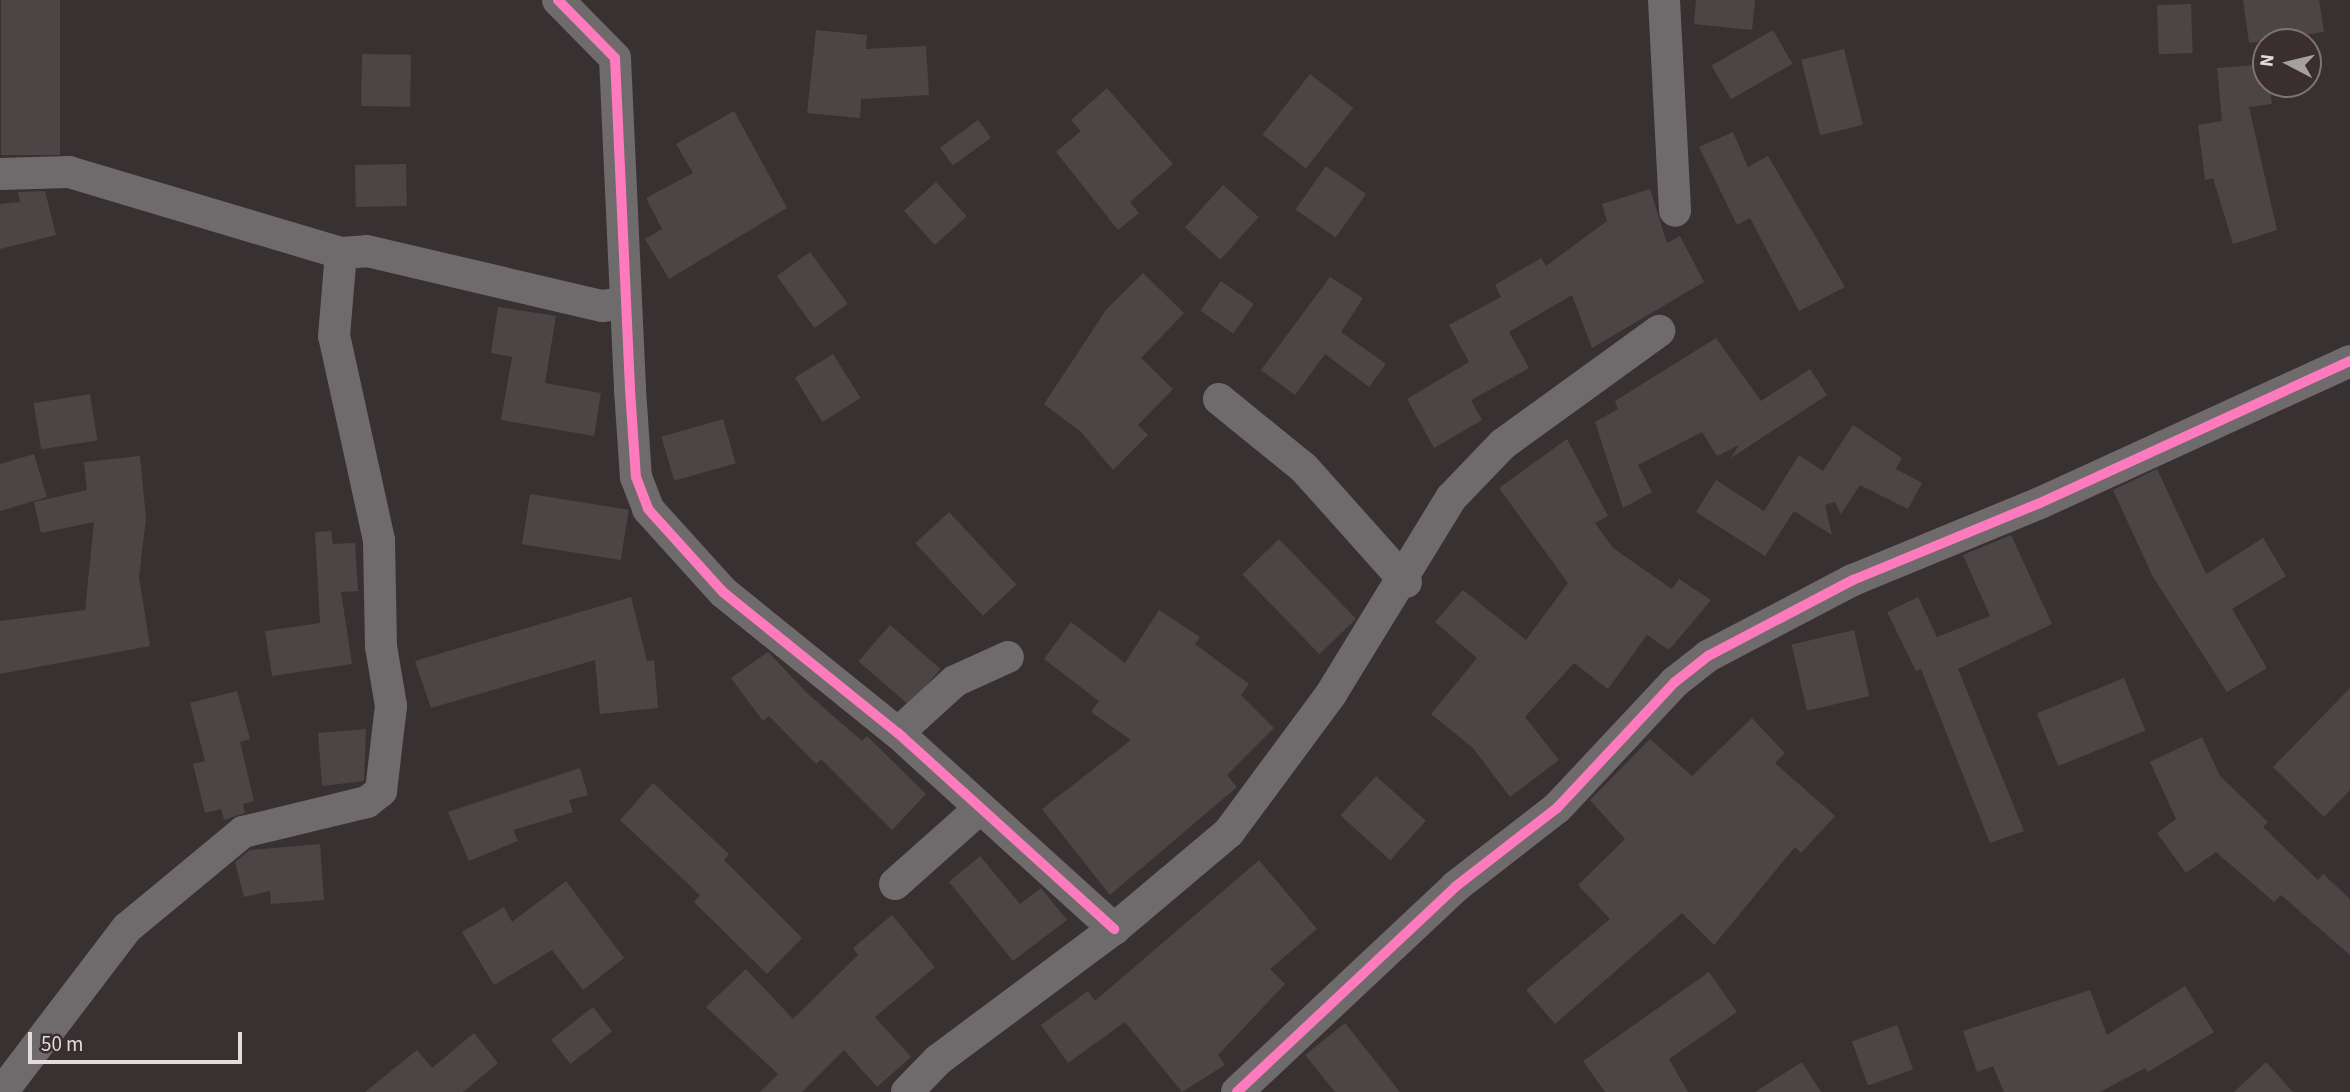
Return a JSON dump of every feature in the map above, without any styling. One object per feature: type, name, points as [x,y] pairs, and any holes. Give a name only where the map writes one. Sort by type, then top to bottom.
[{"type":"street","points":[[558,0],[615,58],[625,303],[636,477],[648,509],[723,592],[898,733],[977,811],[1114,929]]},
{"type":"street","points":[[1664,0],[1675,211]]},
{"type":"street","points":[[0,173],[69,172],[341,253],[367,251],[603,306],[625,303]]},
{"type":"street","points":[[2,1092],[127,928],[243,832],[367,802],[381,791],[391,706],[381,646],[379,540],[334,336],[341,253]]},
{"type":"street","points":[[907,1092],[938,1060],[1114,929],[1229,832],[1406,582],[1451,498],[1503,444],[1659,331]]},
{"type":"street","points":[[1237,1092],[1455,887],[1557,808],[1675,682],[1708,656],[1853,580],[2040,503],[2350,361]]},
{"type":"street","points":[[1219,399],[1304,468],[1406,582]]},
{"type":"street","points":[[898,733],[955,681],[1008,657]]},
{"type":"street","points":[[895,884],[977,811]]},
{"type":"building","points":[[1,0],[60,0],[60,155],[1,155]]},
{"type":"building","points":[[1696,0],[1755,0],[1752,30],[1694,24]]},
{"type":"building","points":[[2243,0],[2319,0],[2324,32],[2322,28],[2252,28],[2252,43],[2249,43]]},
{"type":"building","points":[[2191,4],[2193,53],[2159,54],[2157,5]]},
{"type":"building","points":[[816,30],[867,35],[866,49],[926,46],[929,95],[861,99],[860,118],[807,113]]},
{"type":"building","points":[[1773,30],[1792,64],[1731,99],[1712,66]]},
{"type":"building","points":[[1844,49],[1863,125],[1820,135],[1801,60]]},
{"type":"building","points":[[362,54],[411,55],[410,107],[361,106]]},
{"type":"building","points":[[2252,65],[2252,98],[2271,98],[2272,104],[2249,107],[2277,230],[2233,244],[2213,178],[2205,180],[2198,125],[2222,121],[2217,68]]},
{"type":"building","points":[[1310,74],[1353,108],[1306,169],[1263,135]]},
{"type":"building","points":[[1107,88],[1173,164],[1130,202],[1139,213],[1118,230],[1056,152],[1081,131],[1071,120]]},
{"type":"building","points":[[734,111],[787,208],[669,279],[645,239],[662,229],[646,198],[693,173],[676,144]]},
{"type":"building","points":[[978,120],[991,138],[953,165],[940,148]]},
{"type":"building","points":[[1733,132],[1748,167],[1768,156],[1845,287],[1799,311],[1750,218],[1737,225],[1699,147]]},
{"type":"building","points":[[406,164],[407,206],[356,207],[355,165]]},
{"type":"building","points":[[1326,166],[1366,194],[1336,238],[1296,209]]},
{"type":"building","points":[[936,182],[967,216],[935,245],[904,211]]},
{"type":"building","points":[[1223,185],[1259,217],[1221,259],[1185,227]]},
{"type":"building","points":[[1650,189],[1667,243],[1680,236],[1704,282],[1592,348],[1572,295],[1509,332],[1529,368],[1471,400],[1482,420],[1434,448],[1407,399],[1469,362],[1449,325],[1501,297],[1495,285],[1541,258],[1546,266],[1607,221],[1602,204]]},
{"type":"building","points":[[45,191],[56,235],[0,249],[0,204],[20,202],[18,192]]},
{"type":"building","points":[[810,252],[848,304],[814,328],[777,276]]},
{"type":"building","points":[[1143,273],[1184,313],[1141,358],[1173,389],[1138,425],[1148,435],[1113,470],[1081,432],[1044,404],[1106,310]]},
{"type":"building","points":[[1330,277],[1363,298],[1341,332],[1386,364],[1369,387],[1325,354],[1295,395],[1261,370]]},
{"type":"building","points":[[1221,281],[1254,304],[1233,333],[1200,310]]},
{"type":"building","points":[[498,307],[556,316],[545,383],[601,393],[594,436],[501,420],[512,357],[491,353]]},
{"type":"building","points":[[1716,338],[1761,401],[1810,369],[1827,395],[1731,458],[1739,445],[1717,456],[1702,432],[1638,465],[1652,492],[1623,508],[1595,422],[1618,409],[1615,401]]},
{"type":"building","points":[[833,354],[861,398],[822,422],[795,378]]},
{"type":"building","points":[[90,394],[97,440],[41,449],[34,403]]},
{"type":"building","points":[[723,419],[736,463],[674,481],[661,437]]},
{"type":"building","points":[[1853,425],[1902,458],[1896,469],[1922,483],[1908,509],[1860,485],[1841,514],[1835,502],[1825,505],[1832,535],[1794,511],[1765,556],[1696,512],[1716,480],[1764,511],[1799,455],[1823,471]]},
{"type":"building","points":[[1567,439],[1608,516],[1595,523],[1613,548],[1672,589],[1679,579],[1711,600],[1669,650],[1647,635],[1608,689],[1574,663],[1525,717],[1559,760],[1510,797],[1473,748],[1431,714],[1477,658],[1435,622],[1463,590],[1526,640],[1568,583],[1499,488]]},
{"type":"building","points":[[34,454],[47,497],[0,511],[0,464]]},
{"type":"building","points":[[140,456],[146,518],[139,577],[150,646],[0,674],[0,621],[85,610],[94,522],[41,533],[34,502],[87,490],[84,462]]},
{"type":"building","points":[[2157,469],[2206,574],[2263,538],[2286,576],[2232,609],[2267,668],[2227,692],[2153,577],[2113,490]]},
{"type":"building","points":[[530,494],[629,510],[621,560],[522,544]]},
{"type":"building","points":[[949,512],[1017,584],[983,616],[915,543]]},
{"type":"building","points":[[331,531],[333,544],[355,543],[358,591],[341,592],[352,664],[272,676],[265,631],[320,623],[315,532]]},
{"type":"building","points":[[2011,535],[2052,624],[1958,669],[2024,831],[1990,843],[1921,669],[1916,671],[1887,612],[1918,597],[1937,637],[1990,616],[1963,555]]},
{"type":"building","points":[[1279,539],[1356,619],[1319,654],[1242,574]]},
{"type":"building","points":[[631,597],[647,661],[654,660],[658,708],[600,714],[595,660],[431,708],[415,661]]},
{"type":"building","points":[[1159,610],[1200,637],[1195,644],[1249,684],[1241,695],[1274,728],[1227,775],[1237,787],[1110,895],[1042,809],[1131,740],[1091,712],[1099,701],[1044,659],[1071,622],[1125,663]]},
{"type":"building","points":[[890,625],[941,669],[909,705],[859,661]]},
{"type":"building","points":[[1854,630],[1869,696],[1807,711],[1792,644]]},
{"type":"building","points":[[768,652],[808,694],[862,741],[867,736],[926,794],[892,830],[821,759],[816,764],[769,716],[763,721],[731,678]]},
{"type":"building","points":[[2124,678],[2145,731],[2058,766],[2037,713]]},
{"type":"building","points":[[2350,688],[2350,790],[2324,817],[2273,767]]},
{"type":"building","points":[[237,691],[250,739],[240,742],[254,801],[243,804],[245,813],[224,820],[221,809],[205,813],[193,764],[205,761],[190,703]]},
{"type":"building","points":[[1752,718],[1785,753],[1775,763],[1835,816],[1801,853],[1795,847],[1714,945],[1682,913],[1555,1024],[1526,990],[1610,919],[1578,885],[1625,839],[1590,800],[1650,739],[1692,776]]},
{"type":"building","points":[[366,729],[364,781],[322,786],[318,733]]},
{"type":"building","points":[[2202,737],[2220,776],[2268,822],[2263,827],[2318,880],[2323,874],[2350,899],[2350,955],[2281,895],[2274,902],[2216,852],[2186,873],[2157,833],[2176,819],[2150,762]]},
{"type":"building","points":[[580,768],[588,795],[569,800],[573,812],[513,830],[518,841],[469,861],[448,812]]},
{"type":"building","points":[[1376,776],[1426,821],[1390,860],[1341,815]]},
{"type":"building","points":[[653,783],[729,854],[724,860],[802,938],[767,974],[694,902],[700,895],[620,820]]},
{"type":"building","points":[[320,844],[324,900],[271,904],[270,891],[244,897],[235,862],[250,850]]},
{"type":"building","points":[[980,856],[1020,904],[1041,888],[1067,920],[1013,961],[949,882]]},
{"type":"building","points":[[1259,860],[1317,929],[1270,969],[1285,984],[1218,1055],[1225,1065],[1182,1092],[1125,1022],[1068,1063],[1041,1025],[1088,991],[1095,1001]]},
{"type":"building","points":[[566,881],[624,958],[583,990],[552,950],[494,985],[462,932],[504,907],[512,922]]},
{"type":"building","points":[[892,915],[935,967],[875,1017],[911,1057],[877,1087],[844,1050],[802,1092],[760,1092],[778,1074],[706,1007],[746,969],[793,1019],[858,955],[853,948]]},
{"type":"building","points":[[1709,972],[1737,1012],[1669,1059],[1688,1092],[1605,1092],[1583,1061]]},
{"type":"building","points":[[2185,986],[2214,1032],[2148,1072],[2145,1068],[2100,1092],[2004,1092],[1993,1066],[1977,1072],[1963,1031],[2090,990],[2107,1035]]},
{"type":"building","points":[[593,1007],[612,1031],[570,1064],[551,1040]]},
{"type":"building","points":[[1345,1023],[1400,1092],[1335,1092],[1305,1055]]},
{"type":"building","points":[[1897,1025],[1913,1069],[1868,1086],[1852,1041]]},
{"type":"building","points":[[474,1033],[498,1063],[463,1092],[365,1092],[417,1050],[432,1068]]},
{"type":"building","points":[[1802,1062],[1821,1092],[1755,1092]]},
{"type":"building","points":[[2266,1062],[2293,1092],[2234,1092]]},
{"type":"cycle path","points":[[558,0],[615,58],[636,477],[648,509],[723,592],[898,733],[1114,929]]},
{"type":"cycle path","points":[[1237,1092],[1455,887],[1557,808],[1675,682],[1708,656],[1853,580],[2040,503],[2350,361]]}]
